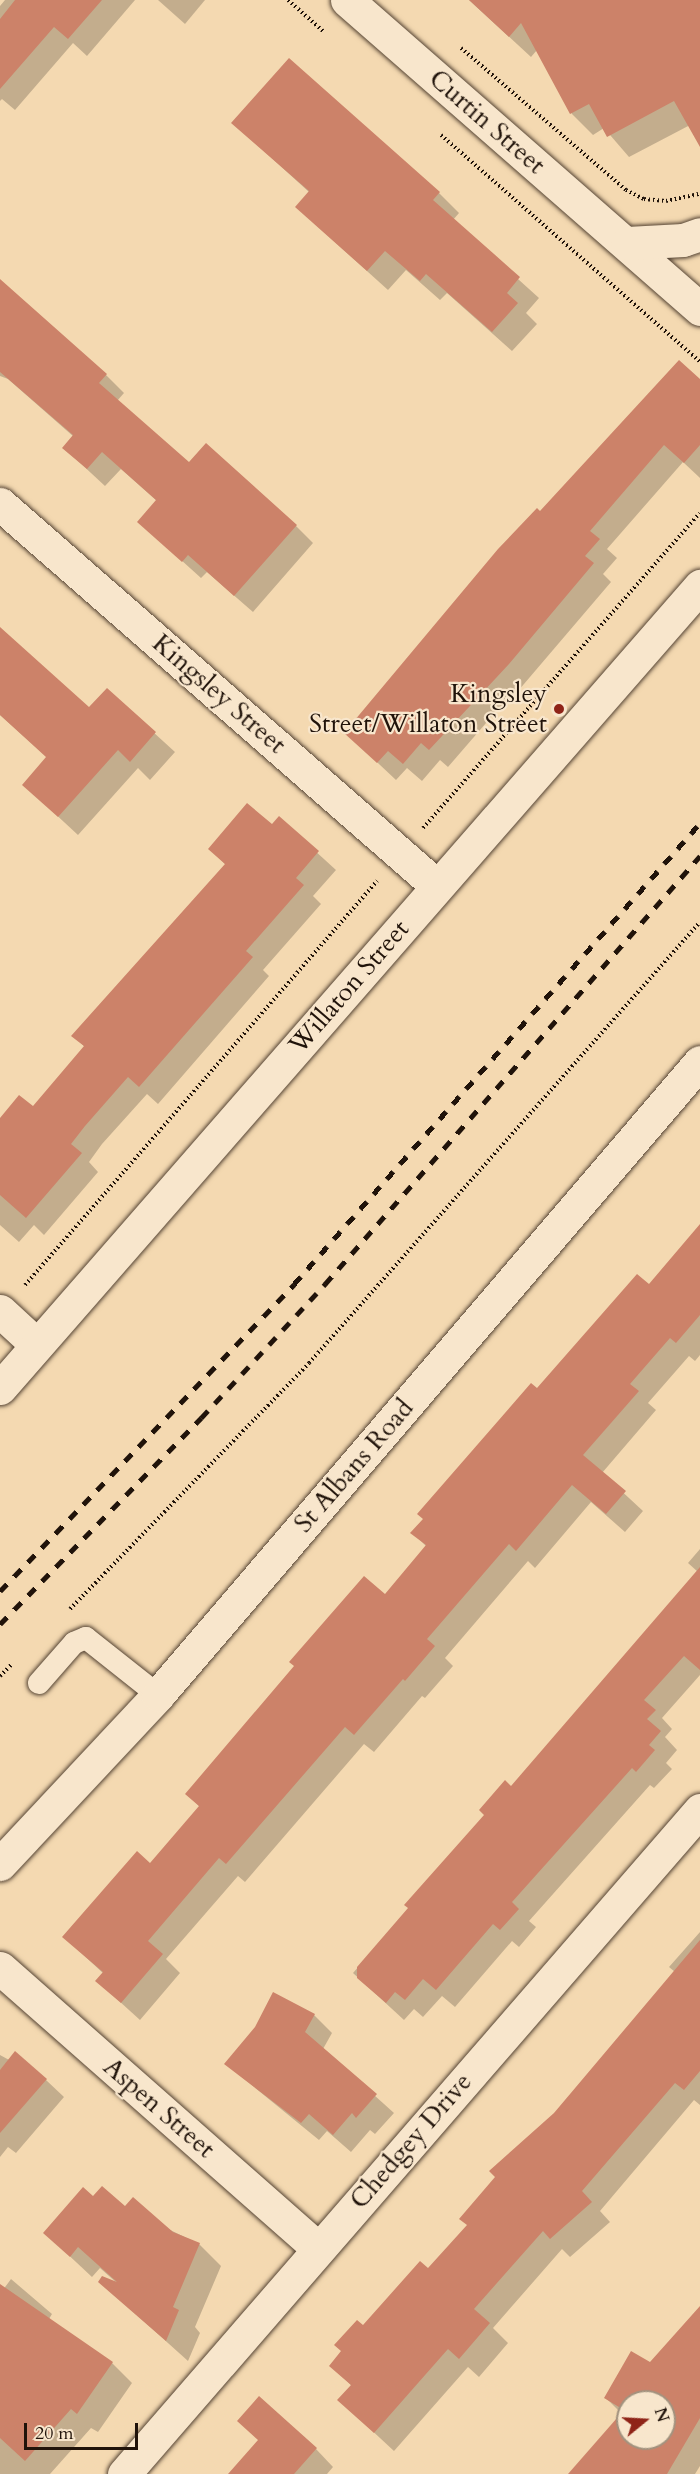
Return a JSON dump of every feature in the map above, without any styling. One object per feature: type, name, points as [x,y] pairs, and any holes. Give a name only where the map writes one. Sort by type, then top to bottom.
[{"type":"street","name":"Curtin Street","points":[[346,0],[700,309]]},
{"type":"street","points":[[627,243],[683,240],[700,234]]},
{"type":"street","name":"Kingsley Street","points":[[0,504],[437,886]]},
{"type":"street","name":"Willaton Street","points":[[0,1388],[700,586]]},
{"type":"street","name":"St Albans Road","points":[[0,1864],[158,1695],[700,1062]]},
{"type":"street","points":[[1,1312],[37,1345]]},
{"type":"street","name":"Chedgey Drive","points":[[124,2474],[700,1810]]},
{"type":"street","name":"Aspen Street","points":[[0,1968],[318,2248]]},
{"type":"lane","points":[[39,1683],[74,1643],[86,1638],[158,1695]]},
{"type":"path","points":[[288,0],[333,39]]},
{"type":"path","points":[[459,46],[626,190],[644,199],[666,201],[700,194]]},
{"type":"path","points":[[431,126],[700,362]]},
{"type":"path","points":[[1,1312],[400,852],[700,513]]},
{"type":"path","points":[[62,1617],[114,1569],[309,1363],[700,922]]},
{"type":"path","points":[[0,1676],[18,1658]]},
{"type":"building","points":[[15,0],[102,0],[68,39],[54,27],[0,89],[0,19]]},
{"type":"building","points":[[469,0],[700,0],[700,147],[674,101],[607,137],[589,104],[570,114],[521,23],[509,37]]},
{"type":"building","points":[[289,58],[440,192],[433,200],[520,277],[507,293],[518,303],[492,332],[426,274],[420,281],[385,251],[367,271],[295,207],[309,191],[231,123]]},
{"type":"building","points":[[0,279],[107,374],[99,383],[189,462],[206,443],[297,525],[234,596],[188,555],[182,562],[137,522],[156,500],[102,452],[87,469],[62,448],[73,435],[0,372]]},
{"type":"building","points":[[679,360],[700,379],[700,445],[684,463],[664,445],[590,531],[600,539],[585,556],[594,563],[509,664],[429,750],[421,743],[403,764],[388,751],[377,763],[344,733],[498,549],[537,508],[540,511]]},
{"type":"building","points":[[0,627],[89,707],[107,688],[156,732],[130,762],[118,750],[58,817],[22,785],[46,757],[0,715]]},
{"type":"building","points":[[247,803],[272,824],[279,816],[319,851],[296,878],[304,885],[246,951],[253,957],[139,1087],[128,1077],[85,1126],[71,1144],[82,1153],[26,1218],[0,1195],[0,1118],[19,1095],[33,1106],[84,1046],[71,1036],[225,864],[208,849]]},
{"type":"building","points":[[700,1224],[700,1315],[676,1343],[670,1338],[630,1384],[639,1391],[583,1455],[626,1491],[606,1514],[572,1485],[516,1551],[509,1544],[427,1639],[435,1646],[405,1681],[403,1679],[354,1735],[345,1727],[226,1864],[219,1858],[148,1941],[163,1954],[121,2003],[95,1981],[103,1972],[62,1937],[137,1851],[150,1863],[199,1806],[185,1794],[294,1666],[289,1662],[364,1576],[385,1594],[426,1545],[410,1533],[423,1519],[417,1514],[531,1383],[537,1388],[637,1274],[649,1284]]},
{"type":"building","points":[[700,1567],[700,1670],[684,1656],[644,1700],[656,1710],[647,1719],[661,1731],[649,1745],[655,1750],[636,1772],[632,1768],[512,1902],[519,1909],[500,1930],[493,1924],[436,1990],[423,1979],[405,2000],[395,1992],[386,2003],[357,1978],[357,1967],[408,1908],[404,1905],[484,1815],[479,1810],[505,1780],[511,1786]]},
{"type":"building","points":[[700,1940],[700,2071],[684,2090],[675,2083],[582,2191],[592,2202],[550,2239],[543,2231],[474,2309],[490,2323],[459,2359],[448,2349],[374,2433],[337,2400],[351,2385],[329,2366],[341,2351],[334,2345],[357,2320],[363,2325],[420,2261],[428,2268],[467,2225],[459,2219],[495,2177],[489,2171],[554,2113]]},
{"type":"building","points":[[273,1992],[315,2014],[305,2032],[377,2094],[356,2118],[352,2113],[333,2135],[309,2114],[301,2123],[224,2064],[255,2027]]},
{"type":"building","points":[[15,2051],[47,2079],[0,2133],[0,2070]]},
{"type":"building","points":[[102,2186],[125,2206],[133,2197],[173,2232],[200,2243],[173,2307],[179,2310],[166,2341],[98,2282],[102,2276],[117,2282],[78,2247],[70,2257],[43,2233],[83,2187],[93,2196]]},
{"type":"building","points":[[0,2284],[113,2362],[77,2414],[71,2409],[25,2461],[0,2438]]},
{"type":"building","points":[[700,2306],[700,2418],[667,2474],[568,2474],[616,2419],[616,2450],[676,2450],[676,2390],[616,2390],[616,2405],[604,2398],[631,2351],[650,2362]]},
{"type":"building","points":[[259,2396],[317,2448],[294,2474],[228,2474],[258,2440],[237,2421]]},
{"type":"railway","points":[[0,1591],[294,1284],[700,823]]},
{"type":"railway","points":[[0,1624],[201,1418],[325,1284],[700,856]]},
{"type":"place","name":"Kingsley Street/Willaton Street","points":[[559,709]]}]
